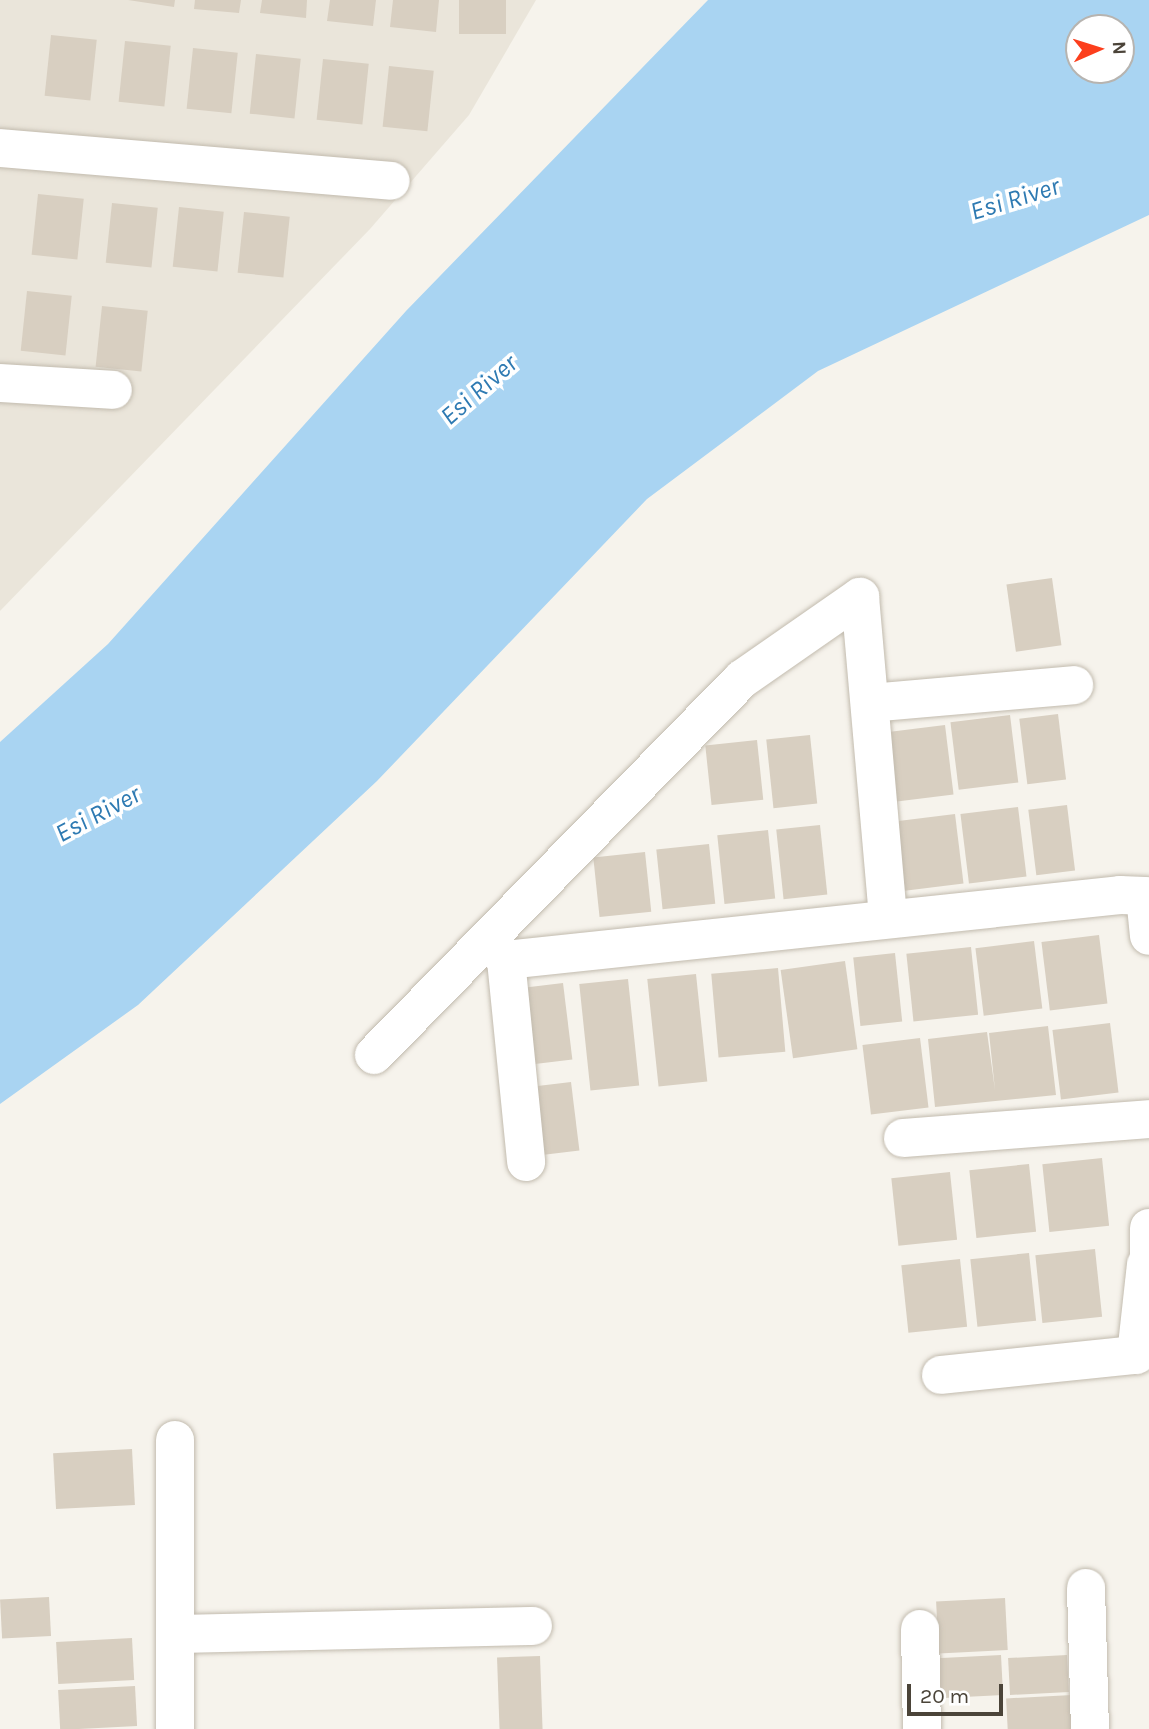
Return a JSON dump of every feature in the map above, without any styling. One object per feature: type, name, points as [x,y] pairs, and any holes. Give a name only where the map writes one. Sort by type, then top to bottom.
[{"type":"street","points":[[0,148],[391,181]]},
{"type":"street","points":[[0,383],[113,390]]},
{"type":"street","points":[[374,1055],[497,949],[742,679],[860,597],[888,915]]},
{"type":"street","points":[[870,703],[1074,685]]},
{"type":"street","points":[[497,949],[1145,896],[1149,936]]},
{"type":"street","points":[[497,949],[526,1162]]},
{"type":"street","points":[[903,1138],[1149,1119]]},
{"type":"street","points":[[941,1374],[1136,1355],[1149,1228]]},
{"type":"street","points":[[175,1440],[175,1729]]},
{"type":"street","points":[[1086,1588],[1090,1729]]},
{"type":"street","points":[[176,1634],[533,1626]]},
{"type":"street","points":[[920,1629],[922,1729]]},
{"type":"shaded area","points":[[0,0],[536,0],[469,115],[370,229],[0,611]]},
{"type":"water","name":"Esi River","points":[[708,0],[1149,0],[1149,215],[818,371],[647,499],[377,781],[138,1005],[0,1104],[0,742],[108,644],[406,311]]},
{"type":"building","points":[[128,0],[175,0],[174,7]]},
{"type":"building","points":[[195,0],[241,0],[239,13],[194,9]]},
{"type":"building","points":[[262,0],[307,0],[306,18],[260,13]]},
{"type":"building","points":[[330,0],[376,0],[373,26],[327,21]]},
{"type":"building","points":[[393,0],[439,0],[436,32],[390,27]]},
{"type":"building","points":[[459,0],[506,0],[506,34],[459,34]]},
{"type":"building","points":[[51,35],[97,40],[90,100],[45,96]]},
{"type":"building","points":[[125,41],[171,46],[164,106],[119,102]]},
{"type":"building","points":[[193,48],[238,53],[231,113],[187,109]]},
{"type":"building","points":[[256,54],[301,59],[294,118],[250,114]]},
{"type":"building","points":[[323,59],[369,64],[362,124],[317,120]]},
{"type":"building","points":[[389,66],[434,71],[427,131],[383,127]]},
{"type":"building","points":[[38,194],[84,199],[77,259],[32,255]]},
{"type":"building","points":[[112,203],[158,208],[151,267],[106,263]]},
{"type":"building","points":[[179,207],[224,212],[217,271],[173,267]]},
{"type":"building","points":[[244,212],[290,217],[283,277],[238,273]]},
{"type":"building","points":[[27,291],[72,296],[65,355],[21,351]]},
{"type":"building","points":[[102,306],[148,311],[141,371],[96,367]]},
{"type":"building","points":[[1052,578],[1061,645],[1016,652],[1006,584]]},
{"type":"building","points":[[1058,714],[1066,780],[1027,784],[1019,719]]},
{"type":"building","points":[[1010,715],[1018,782],[959,790],[950,722]]},
{"type":"building","points":[[945,725],[954,794],[895,802],[886,732]]},
{"type":"building","points":[[810,735],[817,804],[773,808],[766,740]]},
{"type":"building","points":[[757,740],[763,800],[712,805],[705,745]]},
{"type":"building","points":[[1067,805],[1075,871],[1036,875],[1028,810]]},
{"type":"building","points":[[1018,807],[1027,876],[969,884],[960,814]]},
{"type":"building","points":[[955,814],[964,883],[905,891],[896,821]]},
{"type":"building","points":[[820,825],[827,895],[784,899],[776,830]]},
{"type":"building","points":[[768,830],[775,899],[724,904],[717,835]]},
{"type":"building","points":[[709,844],[715,904],[663,909],[656,850]]},
{"type":"building","points":[[645,852],[651,912],[600,917],[593,857]]},
{"type":"building","points":[[1099,935],[1107,1003],[1050,1011],[1041,942]]},
{"type":"building","points":[[1034,941],[1042,1008],[984,1016],[975,948]]},
{"type":"building","points":[[971,947],[978,1015],[913,1021],[906,954]]},
{"type":"building","points":[[895,953],[902,1022],[860,1026],[853,957]]},
{"type":"building","points":[[845,961],[857,1049],[793,1058],[781,970]]},
{"type":"building","points":[[778,968],[785,1052],[719,1058],[711,974]]},
{"type":"building","points":[[696,974],[707,1081],[659,1087],[647,979]]},
{"type":"building","points":[[628,979],[639,1085],[590,1091],[579,984]]},
{"type":"building","points":[[563,983],[572,1059],[525,1065],[515,989]]},
{"type":"building","points":[[1110,1023],[1119,1092],[1061,1100],[1052,1030]]},
{"type":"building","points":[[1048,1026],[1056,1095],[935,1107],[928,1039],[987,1032],[995,1090],[989,1033]]},
{"type":"building","points":[[920,1038],[929,1107],[871,1115],[862,1045]]},
{"type":"building","points":[[571,1082],[579,1150],[538,1156],[529,1087]]},
{"type":"building","points":[[1102,1158],[1109,1226],[1049,1232],[1042,1164]]},
{"type":"building","points":[[1029,1164],[1036,1232],[976,1238],[969,1170]]},
{"type":"building","points":[[950,1172],[957,1240],[898,1246],[891,1178]]},
{"type":"building","points":[[1095,1249],[1102,1317],[1042,1323],[1035,1255]]},
{"type":"building","points":[[1029,1253],[1036,1321],[977,1327],[970,1259]]},
{"type":"building","points":[[960,1259],[967,1327],[908,1333],[901,1265]]},
{"type":"building","points":[[132,1449],[135,1505],[56,1509],[53,1453]]},
{"type":"building","points":[[49,1597],[51,1636],[2,1639],[0,1600]]},
{"type":"building","points":[[1005,1598],[1008,1650],[939,1654],[936,1602]]},
{"type":"building","points":[[132,1638],[134,1680],[58,1684],[56,1642]]},
{"type":"building","points":[[1001,1655],[1003,1695],[939,1698],[937,1658]]},
{"type":"building","points":[[1067,1655],[1069,1692],[1010,1695],[1008,1658]]},
{"type":"building","points":[[540,1656],[543,1729],[500,1729],[497,1658]]},
{"type":"building","points":[[135,1686],[137,1726],[60,1729],[58,1690]]},
{"type":"building","points":[[1072,1695],[1074,1729],[1008,1729],[1006,1698]]}]
